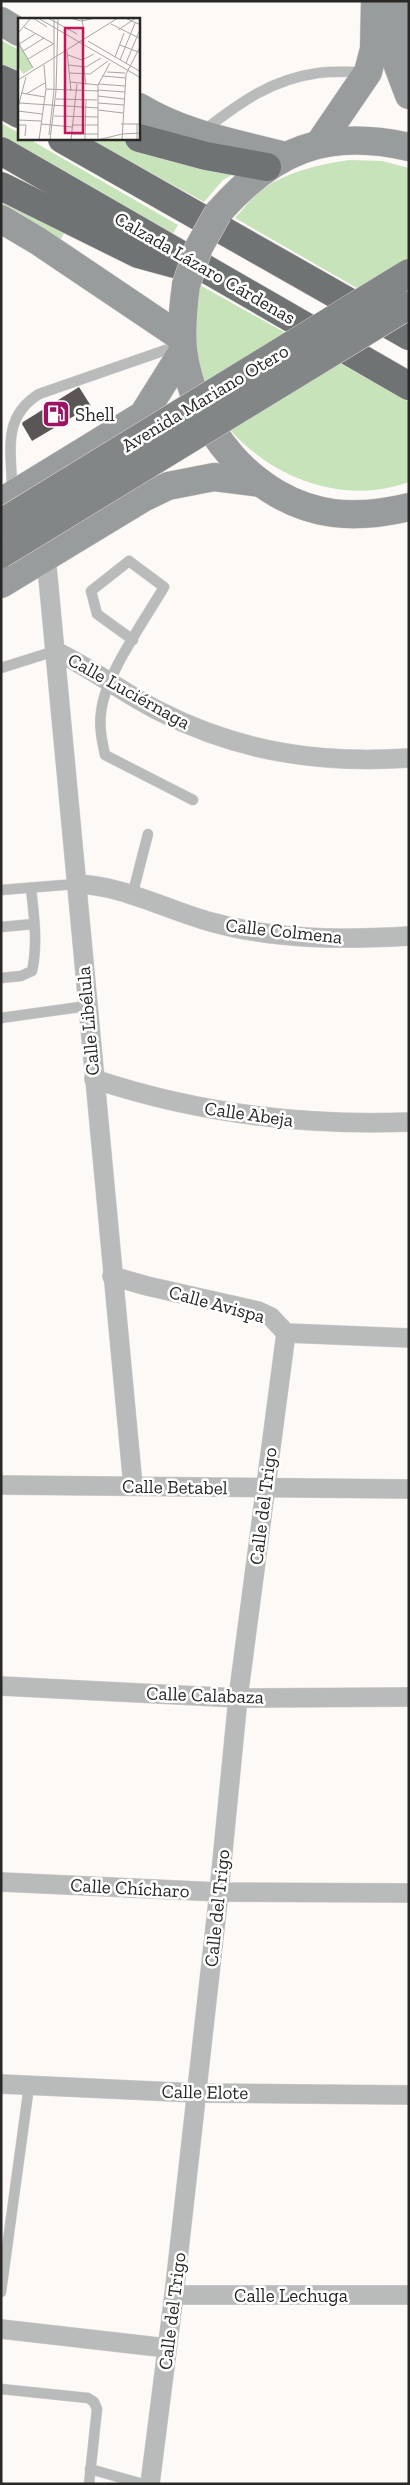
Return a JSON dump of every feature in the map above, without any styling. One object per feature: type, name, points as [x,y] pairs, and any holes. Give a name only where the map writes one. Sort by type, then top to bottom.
[{"type":"highway","points":[[1,79],[18,87]]},
{"type":"highway","points":[[1,104],[18,113]]},
{"type":"highway","points":[[140,138],[206,156],[276,161]]},
{"type":"highway","points":[[64,140],[409,336]]},
{"type":"highway","name":"Calzada Lázaro Cárdenas","points":[[1,151],[409,386]]},
{"type":"highway","points":[[1,186],[138,254],[223,278]]},
{"type":"main road","points":[[319,144],[368,72],[374,49],[375,1]]},
{"type":"main road","points":[[400,1],[403,46],[398,66],[409,95]]},
{"type":"main road","points":[[1,20],[18,31]]},
{"type":"main road","points":[[140,108],[158,119],[276,161]]},
{"type":"main road","points":[[409,147],[381,140],[319,144],[276,161],[241,188],[218,213],[199,247],[186,285],[183,311],[183,344],[192,390],[209,426],[232,458],[261,483],[295,502],[332,513],[370,514],[409,507]]},
{"type":"main road","points":[[1,219],[38,241],[183,344]]},
{"type":"main road","name":"Avenida Mariano Otero","points":[[1,523],[409,273]]},
{"type":"main road","name":"Avenida Mariano Otero","points":[[1,554],[409,305]]},
{"type":"main road","name":"Avenida Mariano Otero","points":[[7,498],[143,415],[183,344]]},
{"type":"main road","points":[[1,530],[137,443],[143,438],[143,415]]},
{"type":"main road","points":[[1,584],[143,498],[168,486],[214,477],[261,483]]},
{"type":"street","name":"Calle Libélula","points":[[46,556],[133,1486]]},
{"type":"street","name":"Calle Luciérnaga","points":[[55,651],[80,662],[160,712],[194,727],[257,748],[312,758],[366,760],[409,758]]},
{"type":"street","name":"Calle Colmena","points":[[76,884],[114,888],[197,919],[257,932],[348,938],[409,936]]},
{"type":"street","name":"Calle Abeja","points":[[94,1079],[168,1100],[263,1117],[318,1122],[409,1122]]},
{"type":"street","name":"Calle Avispa","points":[[112,1276],[147,1286],[258,1311],[271,1317],[286,1333],[409,1338]]},
{"type":"street","name":"Calle del Trigo","points":[[150,2484],[197,2093],[238,1698],[286,1333]]},
{"type":"street","name":"Calle Betabel","points":[[1,1485],[409,1489]]},
{"type":"street","name":"Calle Calabaza","points":[[1,1686],[238,1698],[409,1697]]},
{"type":"street","name":"Calle Chícharo","points":[[1,1882],[219,1892],[409,1893]]},
{"type":"street","name":"Calle Elote","points":[[1,2084],[197,2093],[409,2095]]},
{"type":"street","name":"Calle Lechuga","points":[[174,2295],[409,2295]]},
{"type":"street","points":[[1,2330],[167,2348]]},
{"type":"lane","points":[[200,134],[240,102],[275,83],[319,73],[368,72]]},
{"type":"lane","points":[[7,498],[15,417],[24,403],[39,394],[183,344]]},
{"type":"lane","points":[[133,640],[97,614],[92,591],[129,561],[164,587],[133,640],[109,681],[100,712],[101,736],[105,755],[193,800]]},
{"type":"lane","points":[[1,668],[55,651]]},
{"type":"lane","points":[[132,896],[148,834]]},
{"type":"lane","points":[[1,890],[76,884]]},
{"type":"lane","points":[[1,978],[21,976],[32,971],[35,960],[31,888]]},
{"type":"lane","points":[[1,927],[34,924]]},
{"type":"lane","points":[[1,1018],[87,1006]]},
{"type":"lane","points":[[1,2292],[29,2086]]},
{"type":"lane","points":[[1,2390],[88,2398],[94,2402],[97,2409],[89,2484]]},
{"type":"lane","points":[[90,2469],[143,2484]]},
{"type":"green space","points":[[1,40],[18,49],[18,75],[1,67]]},
{"type":"green space","points":[[1,123],[18,132],[18,140],[31,140],[178,225],[172,235],[1,136]]},
{"type":"green space","points":[[91,140],[128,140],[212,164],[246,167],[223,180],[204,202]]},
{"type":"green space","points":[[349,160],[382,161],[409,168],[409,318],[235,218],[256,195],[280,179],[302,170]]},
{"type":"green space","points":[[1,194],[67,227],[59,243],[1,210]]},
{"type":"green space","points":[[198,284],[409,402],[409,482],[361,491],[337,489],[314,484],[291,475],[270,464],[250,450],[219,416],[212,406],[203,383],[192,339],[193,315]]},
{"type":"building","name":"Shell","points":[[79,387],[91,406],[32,441],[22,424],[23,422]]},
{"type":"place","name":"Shell","points":[[56,414]]}]
